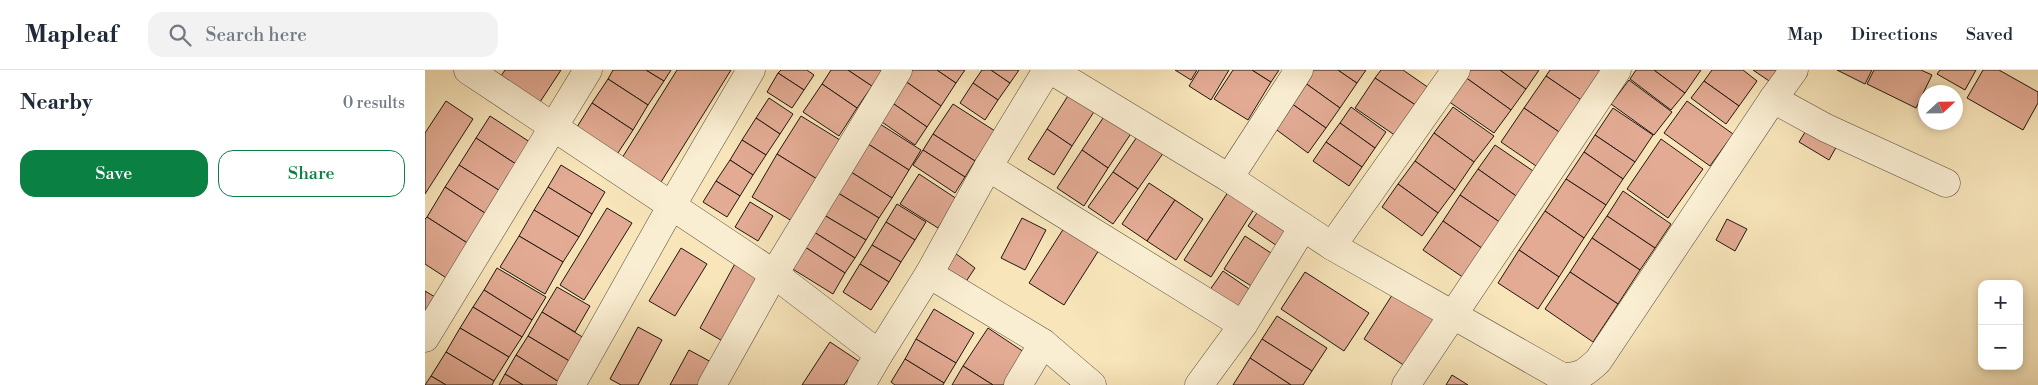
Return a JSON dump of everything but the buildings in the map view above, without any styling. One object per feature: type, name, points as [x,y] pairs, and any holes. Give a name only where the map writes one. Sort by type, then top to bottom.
[{"type":"street","points":[[469,70],[774,274],[879,354]]},
{"type":"street","points":[[425,338],[588,70]]},
{"type":"street","points":[[571,385],[671,205],[751,70]]},
{"type":"street","points":[[711,385],[774,274],[898,70]]},
{"type":"street","points":[[1229,178],[1299,70]]},
{"type":"street","points":[[1332,246],[1456,70]]},
{"type":"street","points":[[1406,385],[1455,315],[1617,70]]},
{"type":"street","points":[[861,385],[929,274],[987,167],[1060,73],[1229,178],[1332,246],[1455,315],[1514,351],[1563,377],[1577,377],[1588,371],[1599,361],[1794,70]]},
{"type":"street","points":[[1773,99],[1826,128],[1946,183]]},
{"type":"street","points":[[987,167],[1243,325]]},
{"type":"street","points":[[1199,385],[1243,325],[1303,227]]},
{"type":"street","points":[[929,274],[1043,343],[1092,385]]},
{"type":"street","points":[[1018,385],[1043,343]]}]
